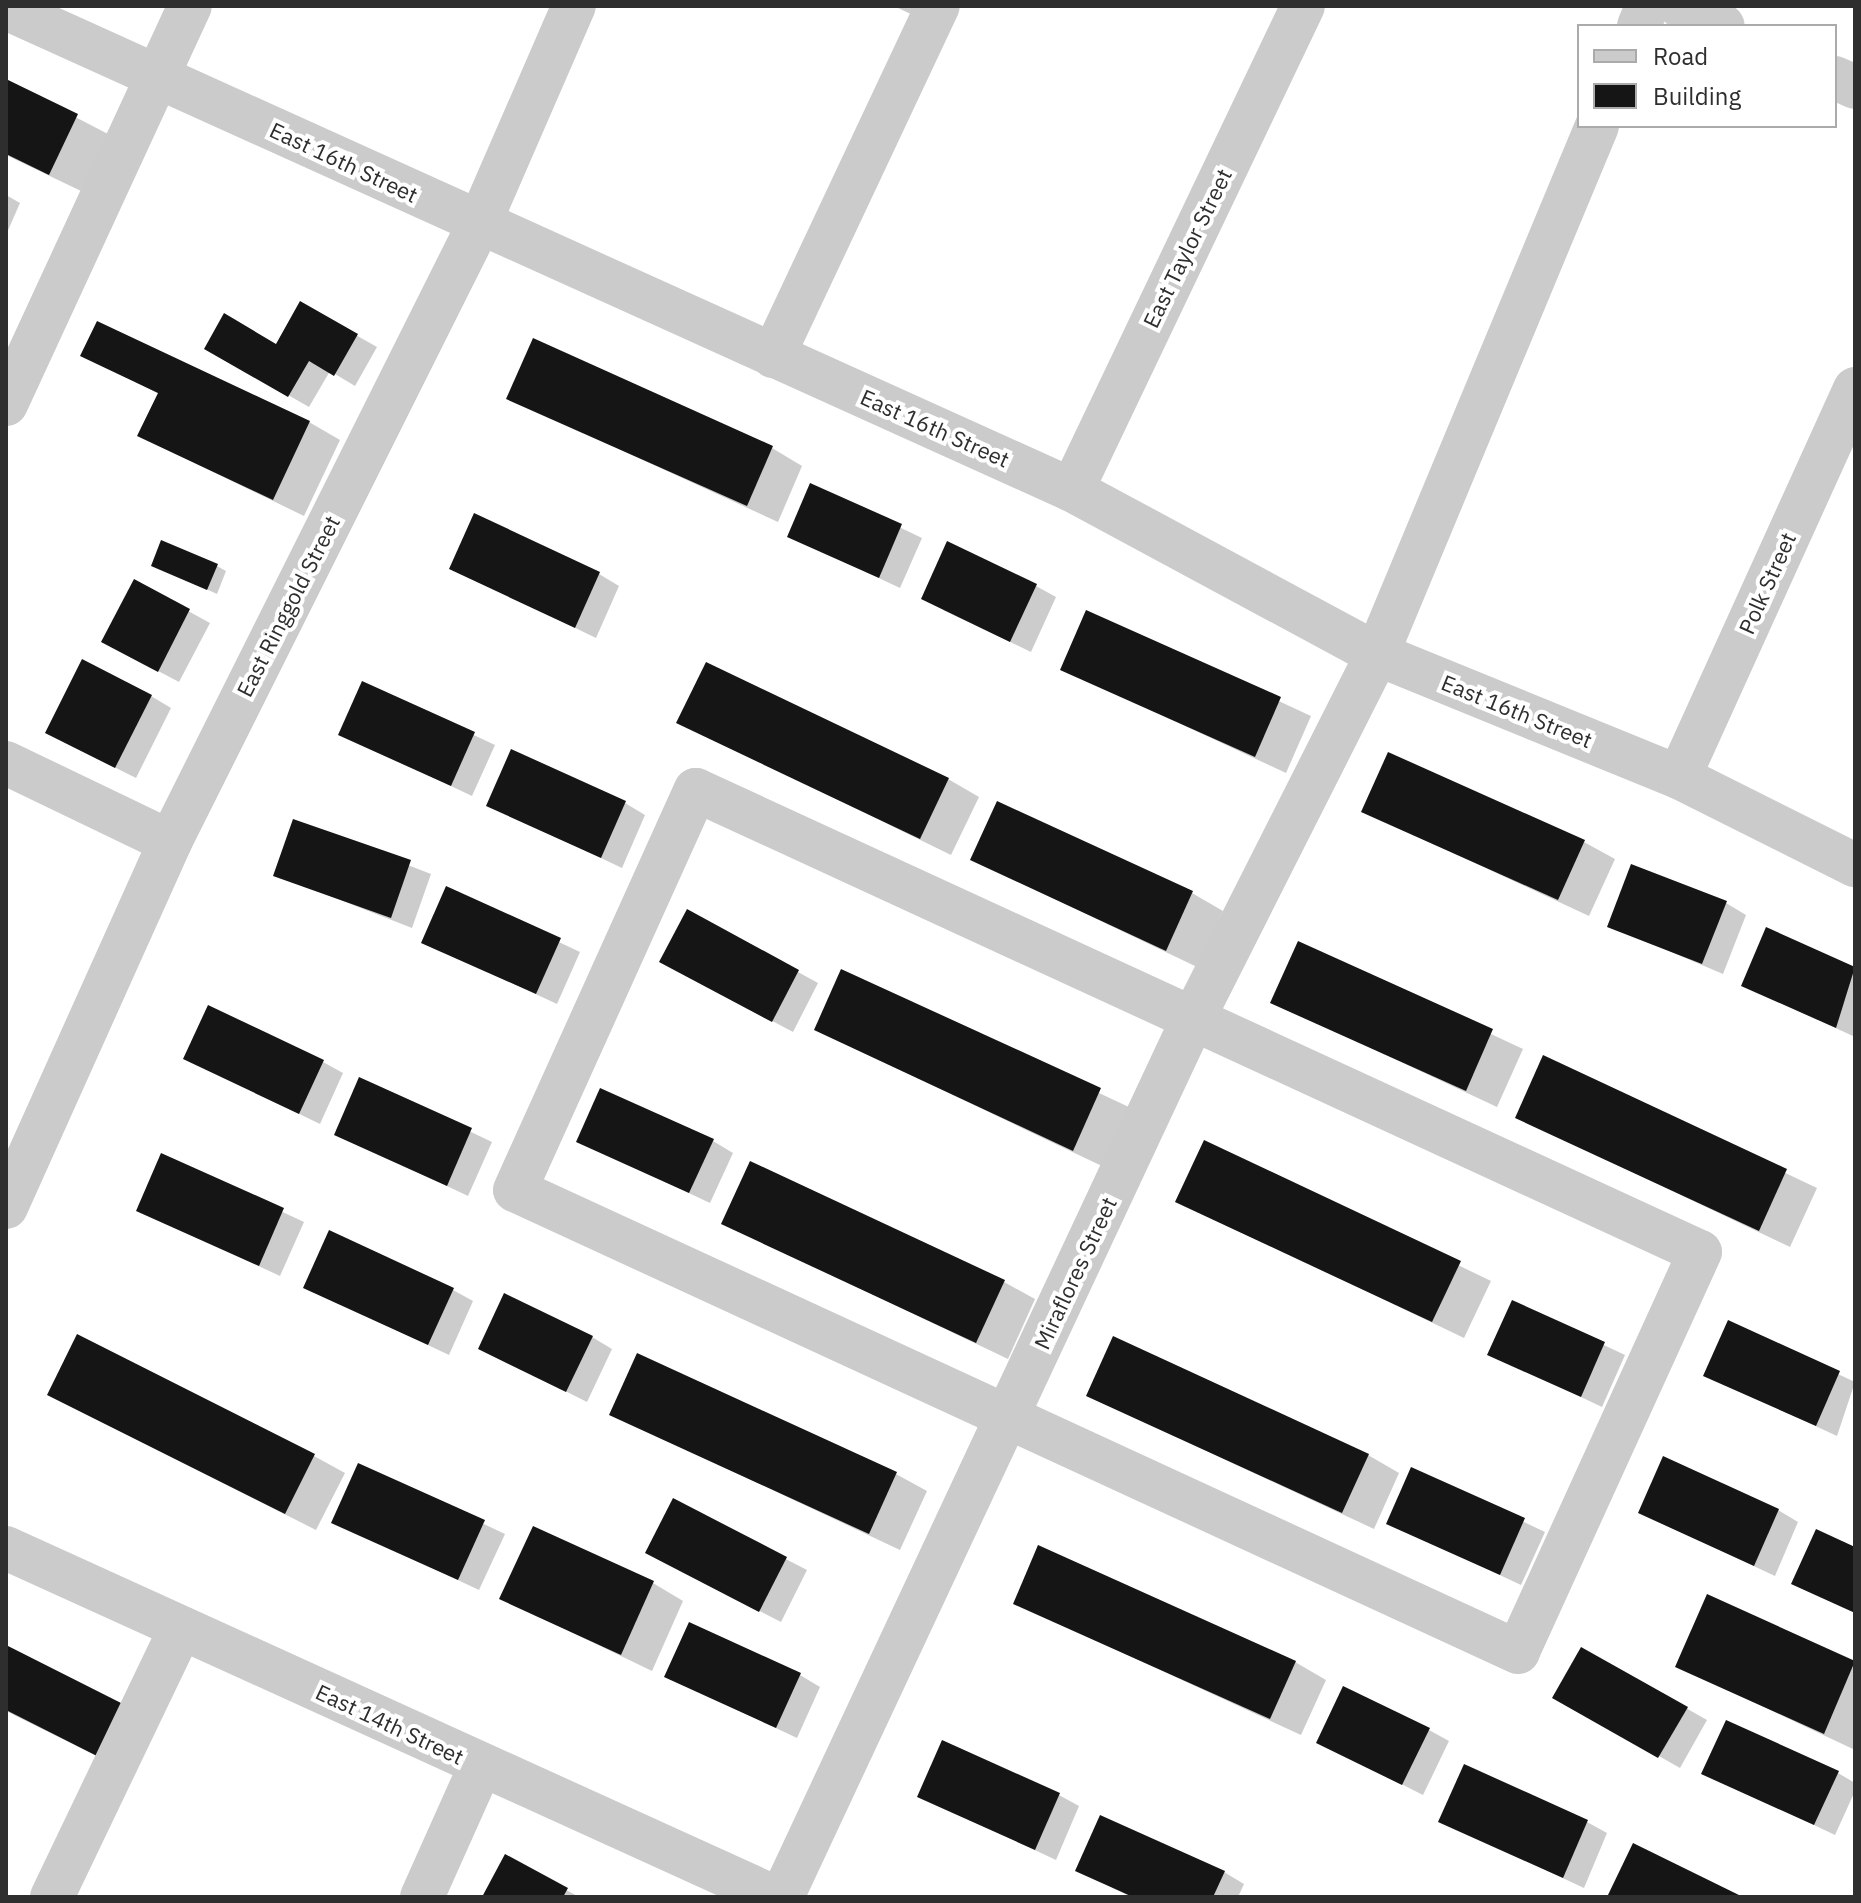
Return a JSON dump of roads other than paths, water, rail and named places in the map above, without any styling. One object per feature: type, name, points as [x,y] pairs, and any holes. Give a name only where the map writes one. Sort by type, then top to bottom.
[{"type":"street","points":[[6,404],[190,6]]},
{"type":"street","name":"East Ringgold Street","points":[[6,1207],[170,842],[479,224],[574,6]]},
{"type":"street","points":[[773,356],[938,6]]},
{"type":"street","name":"East Taylor Street","points":[[1072,490],[1303,6]]},
{"type":"street","points":[[1680,6],[1719,24]]},
{"type":"street","name":"East 16th Street","points":[[6,8],[1072,490],[1377,654],[1679,777],[1855,865]]},
{"type":"street","name":"Miraflores Street","points":[[782,1897],[1193,1019],[1377,654],[1596,128]]},
{"type":"street","name":"Polk Street","points":[[1679,777],[1855,389]]},
{"type":"street","points":[[6,763],[170,842]]},
{"type":"street","points":[[696,790],[1700,1252],[1518,1652],[1008,1417],[515,1190],[696,790]]},
{"type":"street","name":"East 14th Street","points":[[6,1548],[774,1897]]},
{"type":"street","points":[[52,1897],[181,1628]]},
{"type":"street","points":[[422,1897],[481,1765]]}]
